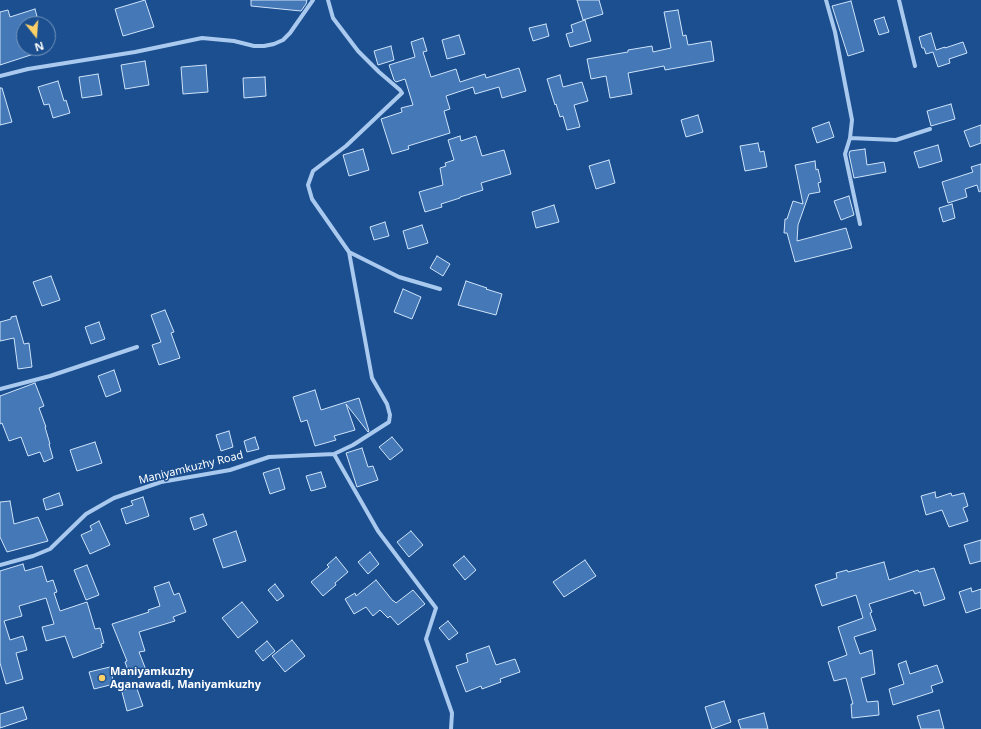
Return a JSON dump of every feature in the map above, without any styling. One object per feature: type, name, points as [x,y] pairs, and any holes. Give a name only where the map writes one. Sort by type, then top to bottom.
[{"type":"street","points":[[0,76],[28,69],[135,52],[202,38],[234,41],[254,46],[274,44],[283,40],[290,33],[313,0]]},
{"type":"street","points":[[328,0],[333,18],[358,51],[402,93],[346,146],[313,171],[308,185],[312,199],[349,252],[399,277],[440,290]]},
{"type":"street","points":[[826,0],[835,32],[852,120],[850,138],[845,154],[860,224]]},
{"type":"street","points":[[899,0],[915,66]]},
{"type":"street","points":[[850,138],[896,140],[930,129]]},
{"type":"street","name":"Maniyamkuzhy Road","points":[[0,565],[33,556],[50,549],[86,514],[114,498],[161,482],[230,470],[269,457],[334,454],[353,445],[389,422],[390,415],[387,404],[372,378],[349,252]]},
{"type":"street","points":[[0,389],[50,376],[137,347]]},
{"type":"street","points":[[334,454],[378,531],[436,608],[426,639],[452,713],[451,729]]},
{"type":"building","points":[[145,0],[154,27],[123,36],[115,9]]},
{"type":"building","points":[[251,0],[307,0],[301,11],[251,6]]},
{"type":"building","points":[[577,0],[599,0],[603,14],[583,20]]},
{"type":"building","points":[[851,1],[864,51],[848,56],[832,6]]},
{"type":"building","points":[[35,9],[37,16],[16,16],[16,56],[28,56],[0,65],[0,12],[8,10],[10,17]]},
{"type":"building","points":[[678,10],[683,36],[686,35],[688,45],[711,41],[714,61],[665,70],[664,66],[628,73],[632,94],[610,98],[606,76],[591,79],[587,59],[652,46],[653,52],[671,48],[664,12]]},
{"type":"building","points":[[884,17],[889,32],[879,35],[874,20]]},
{"type":"building","points":[[585,20],[591,41],[570,47],[566,34],[573,32],[571,25]]},
{"type":"building","points":[[546,24],[549,36],[533,41],[529,28]]},
{"type":"building","points":[[931,33],[936,50],[963,42],[967,53],[949,59],[950,63],[938,67],[933,52],[926,54],[924,48],[922,48],[919,37]]},
{"type":"building","points":[[459,35],[465,54],[447,59],[442,40]]},
{"type":"building","points":[[423,38],[427,51],[423,52],[431,77],[456,69],[460,82],[485,74],[486,78],[519,68],[526,91],[502,98],[499,87],[475,94],[473,87],[446,96],[450,109],[444,111],[450,133],[408,146],[409,149],[392,154],[381,119],[402,112],[401,108],[413,105],[405,79],[396,82],[389,65],[415,57],[411,42]]},
{"type":"building","points":[[391,46],[394,60],[378,65],[374,51]]},
{"type":"building","points":[[145,61],[149,85],[125,89],[121,65]]},
{"type":"building","points":[[206,65],[208,92],[183,94],[181,67]]},
{"type":"building","points":[[98,74],[102,95],[82,98],[79,77]]},
{"type":"building","points":[[560,75],[563,87],[582,82],[588,101],[574,105],[580,127],[567,130],[563,116],[560,117],[556,104],[555,105],[547,79]]},
{"type":"building","points":[[265,77],[266,96],[244,98],[243,78]]},
{"type":"building","points":[[58,81],[64,101],[66,100],[70,113],[53,118],[49,104],[44,105],[38,87]]},
{"type":"building","points":[[0,88],[2,88],[12,122],[0,125]]},
{"type":"building","points":[[951,104],[955,119],[931,126],[927,111]]},
{"type":"building","points":[[698,115],[703,132],[686,137],[681,120]]},
{"type":"building","points":[[829,122],[834,137],[817,143],[812,128]]},
{"type":"building","points":[[981,125],[981,143],[970,147],[964,131]]},
{"type":"building","points":[[460,136],[461,141],[476,136],[482,156],[504,150],[511,174],[481,183],[483,190],[441,204],[442,207],[425,212],[419,192],[443,185],[440,168],[446,166],[445,163],[454,160],[448,140]]},
{"type":"building","points":[[758,143],[760,152],[764,151],[767,167],[745,171],[740,146]]},
{"type":"building","points":[[938,145],[942,161],[919,168],[914,152]]},
{"type":"building","points":[[363,149],[369,170],[349,176],[343,155]]},
{"type":"building","points":[[865,149],[867,165],[884,162],[886,172],[854,178],[849,154],[850,151]]},
{"type":"building","points":[[609,160],[615,183],[596,189],[589,166]]},
{"type":"building","points":[[815,161],[816,170],[818,169],[821,182],[818,183],[820,192],[809,194],[798,225],[797,241],[846,228],[852,248],[795,262],[787,233],[784,233],[785,219],[787,219],[793,201],[803,204],[795,165]]},
{"type":"building","points":[[981,164],[981,191],[979,192],[977,185],[965,189],[967,197],[948,203],[942,182],[973,172],[971,167]]},
{"type":"building","points":[[849,196],[854,215],[841,220],[834,201]]},
{"type":"building","points":[[952,204],[955,218],[943,222],[939,208]]},
{"type":"building","points":[[554,205],[559,222],[536,228],[532,212]]},
{"type":"building","points":[[385,222],[389,236],[374,240],[370,227]]},
{"type":"building","points":[[422,225],[428,243],[408,249],[403,231]]},
{"type":"building","points":[[437,256],[450,264],[443,276],[430,268]]},
{"type":"building","points":[[51,276],[60,300],[42,306],[33,282]]},
{"type":"building","points":[[466,281],[502,294],[496,315],[458,305]]},
{"type":"building","points":[[403,289],[421,297],[412,319],[394,312]]},
{"type":"building","points":[[165,310],[174,332],[171,333],[180,358],[159,365],[152,345],[161,342],[151,315]]},
{"type":"building","points":[[16,316],[24,344],[29,343],[32,367],[18,369],[14,338],[0,341],[0,322]]},
{"type":"building","points":[[99,322],[105,339],[91,344],[85,327]]},
{"type":"building","points":[[114,370],[121,391],[106,397],[98,376]]},
{"type":"building","points":[[35,383],[44,406],[39,408],[46,427],[53,458],[44,462],[40,452],[28,456],[21,437],[9,441],[2,423],[0,424],[0,396]]},
{"type":"building","points":[[315,390],[321,410],[359,398],[369,431],[368,432],[346,404],[355,430],[334,436],[336,440],[315,446],[307,420],[301,422],[293,397]]},
{"type":"building","points":[[229,431],[233,447],[221,451],[216,435]]},
{"type":"building","points":[[255,437],[259,449],[247,452],[244,441]]},
{"type":"building","points":[[392,437],[403,450],[390,460],[379,447]]},
{"type":"building","points":[[95,442],[102,463],[77,471],[70,450]]},
{"type":"building","points":[[362,448],[368,467],[373,466],[378,480],[357,487],[346,453]]},
{"type":"building","points":[[279,468],[285,489],[270,494],[263,473]]},
{"type":"building","points":[[321,472],[326,487],[311,491],[306,476]]},
{"type":"building","points":[[935,492],[936,498],[951,493],[952,496],[964,493],[968,506],[963,508],[968,521],[949,527],[942,510],[926,515],[921,496]]},
{"type":"building","points":[[59,493],[63,505],[46,510],[43,499]]},
{"type":"building","points":[[143,497],[149,516],[126,524],[121,509],[133,505],[131,501]]},
{"type":"building","points":[[10,501],[14,524],[38,517],[48,541],[7,552],[0,537],[0,502]]},
{"type":"building","points":[[203,514],[207,525],[194,530],[190,518]]},
{"type":"building","points":[[99,521],[110,545],[90,554],[81,535],[92,530],[90,526]]},
{"type":"building","points":[[236,531],[246,561],[223,568],[213,539]]},
{"type":"building","points":[[411,531],[423,545],[409,557],[397,542]]},
{"type":"building","points":[[981,540],[981,561],[970,564],[964,545]]},
{"type":"building","points":[[370,552],[379,564],[368,574],[358,562]]},
{"type":"building","points":[[464,556],[476,570],[465,580],[453,565]]},
{"type":"building","points":[[336,557],[348,572],[323,596],[311,582],[329,567],[327,565]]},
{"type":"building","points":[[585,560],[596,576],[564,597],[553,582]]},
{"type":"building","points":[[884,562],[889,580],[918,570],[919,572],[934,568],[945,599],[924,606],[920,592],[915,594],[913,590],[869,604],[872,612],[870,613],[876,630],[854,637],[860,654],[872,650],[875,674],[861,678],[867,702],[878,701],[879,715],[852,718],[851,704],[853,704],[846,678],[834,681],[828,662],[847,655],[838,627],[863,618],[856,595],[822,606],[815,585],[837,578],[836,573],[847,570],[848,572]]},
{"type":"building","points":[[23,564],[25,571],[42,566],[47,582],[53,580],[57,592],[54,593],[60,611],[87,602],[95,629],[100,628],[104,643],[101,644],[102,647],[73,658],[65,636],[46,641],[42,627],[54,624],[46,598],[19,606],[22,616],[4,621],[10,640],[23,636],[27,650],[16,653],[23,679],[6,684],[0,663],[0,571]]},
{"type":"building","points":[[87,565],[99,595],[86,600],[74,570]]},
{"type":"building","points":[[376,580],[396,603],[413,590],[425,604],[398,625],[390,616],[388,618],[380,610],[373,616],[366,607],[354,614],[345,599],[355,593],[356,596]]},
{"type":"building","points":[[169,582],[174,595],[179,593],[186,612],[173,617],[175,621],[139,632],[145,651],[139,652],[146,670],[130,676],[125,662],[127,661],[112,624],[149,612],[148,610],[160,606],[154,587]]},
{"type":"building","points":[[275,584],[284,596],[277,601],[268,590]]},
{"type":"building","points":[[971,588],[972,592],[981,589],[981,608],[966,613],[959,592]]},
{"type":"building","points":[[242,602],[258,622],[238,638],[222,618]]},
{"type":"building","points":[[448,621],[458,633],[449,640],[439,628]]},
{"type":"building","points":[[292,640],[305,656],[285,672],[272,656]]},
{"type":"building","points":[[267,641],[275,651],[263,661],[255,651]]},
{"type":"building","points":[[489,646],[496,665],[515,659],[520,672],[500,679],[501,682],[482,689],[481,686],[466,692],[456,666],[468,662],[466,654]]},
{"type":"building","points":[[906,661],[910,674],[937,665],[943,682],[931,686],[933,692],[893,705],[889,689],[904,684],[898,664]]},
{"type":"building","name":"Maniyamkuzhy Aganawadi, Maniyamkuzhy","points":[[110,667],[114,684],[94,689],[89,672]]},
{"type":"building","points":[[135,683],[143,706],[127,711],[122,692]]},
{"type":"building","points":[[724,701],[731,722],[712,729],[705,707]]},
{"type":"building","points":[[23,707],[27,719],[0,728],[0,714]]},
{"type":"building","points":[[939,710],[944,729],[921,729],[917,716]]},
{"type":"building","points":[[764,713],[768,729],[741,729],[738,720]]},
{"type":"place","name":"Maniyamkuzhy Aganawadi, Maniyamkuzhy","points":[[102,678]]}]
